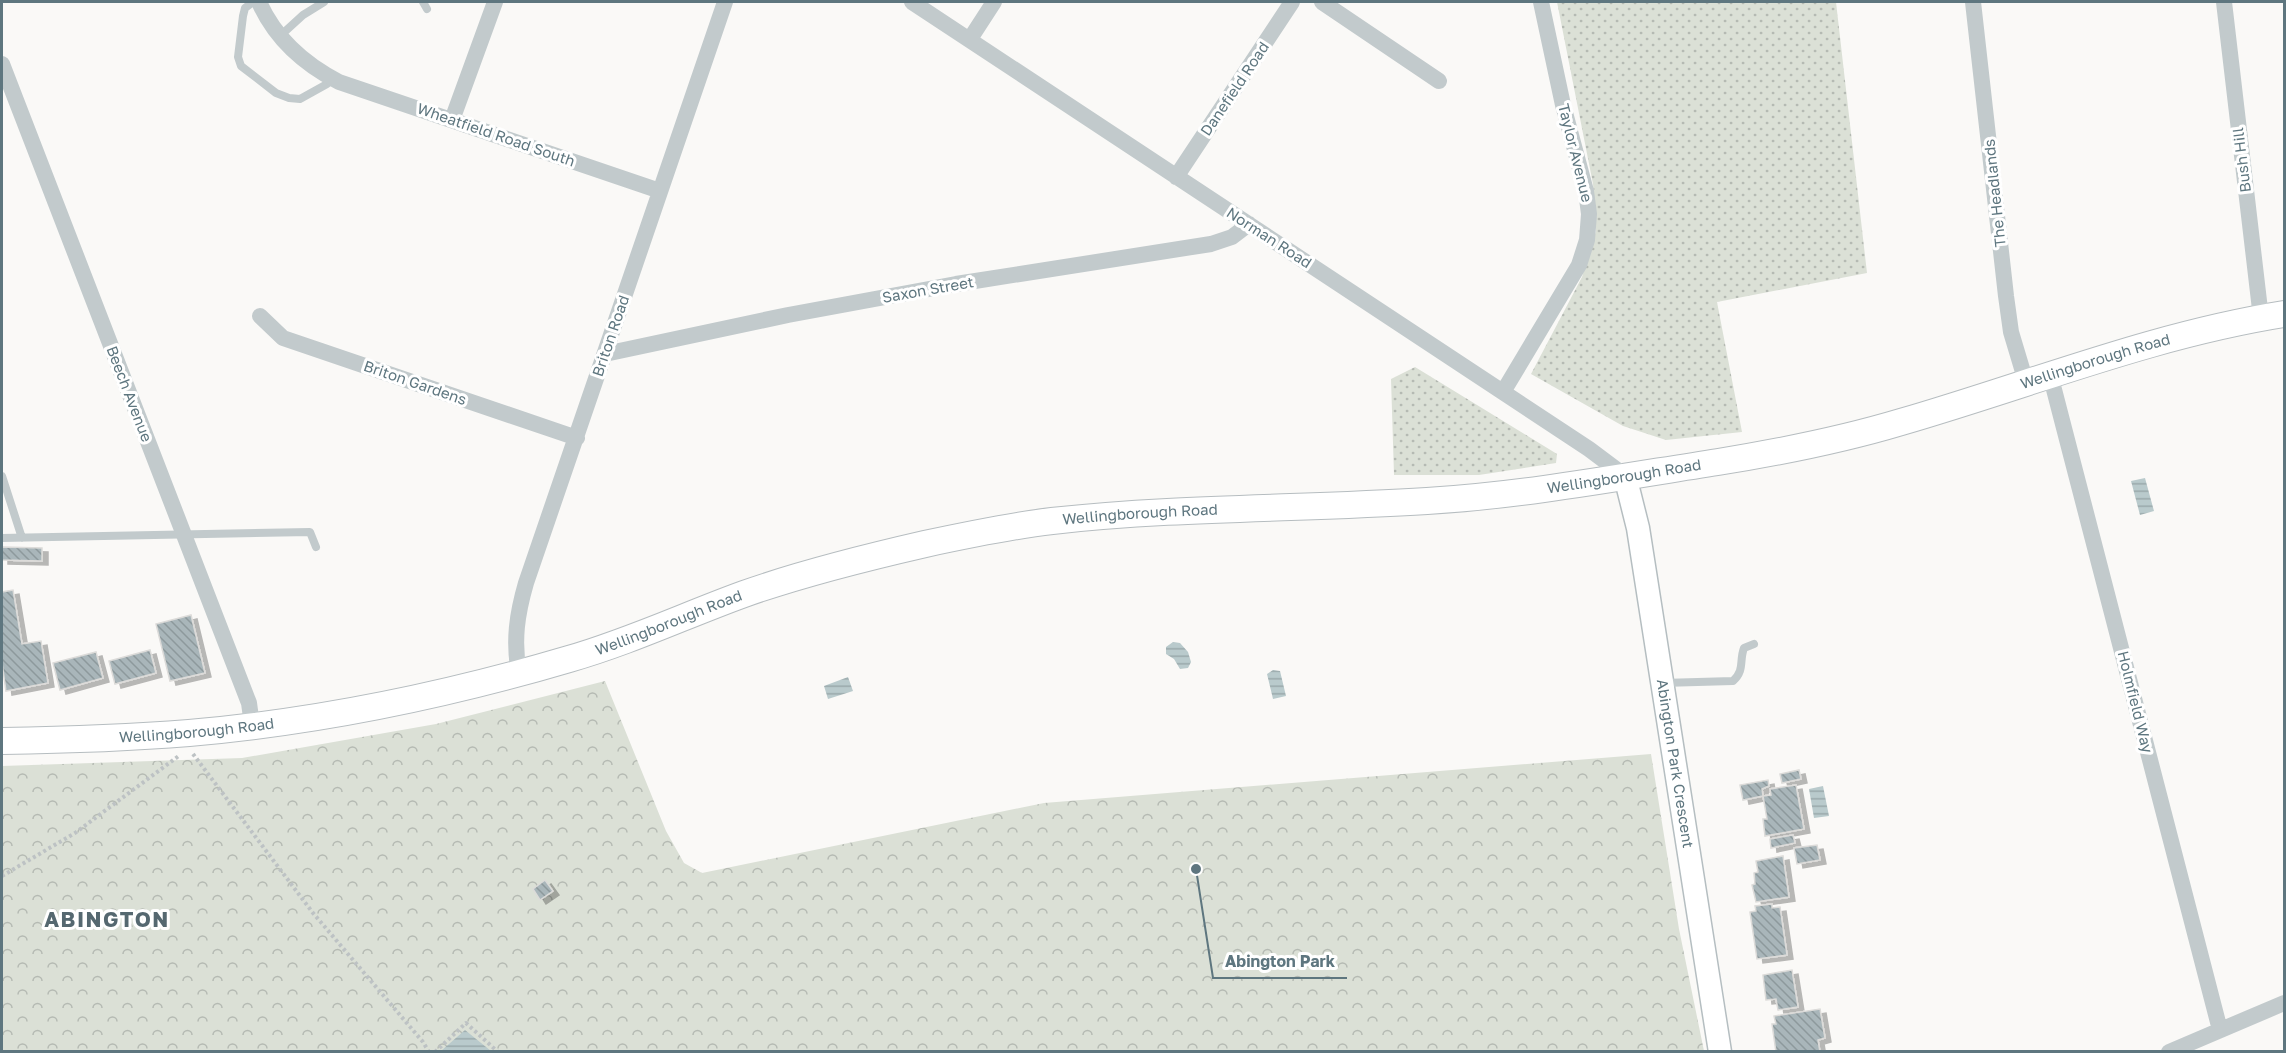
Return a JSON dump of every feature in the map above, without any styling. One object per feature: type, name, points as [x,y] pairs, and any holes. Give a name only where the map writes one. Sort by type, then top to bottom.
[{"type":"main road","name":"Wellingborough Road","points":[[2,741],[190,733],[392,704],[519,673],[596,651],[799,575],[989,531],[1048,522],[1116,516],[1432,501],[1535,490],[1835,441],[1901,423],[2050,374],[2199,330],[2273,316]]},
{"type":"street","name":"Wheatfield Road South","points":[[259,2],[280,36],[306,62],[333,78],[660,191]]},
{"type":"street","points":[[452,120],[495,2]]},
{"type":"street","name":"Briton Road","points":[[519,673],[515,646],[518,609],[725,2]]},
{"type":"street","name":"Norman Road","points":[[912,2],[1589,449],[1625,476]]},
{"type":"street","points":[[970,39],[994,2]]},
{"type":"street","name":"Danefield Road","points":[[1176,177],[1292,2]]},
{"type":"street","points":[[1322,2],[1439,81]]},
{"type":"street","name":"Taylor Avenue","points":[[1503,392],[1579,265],[1587,240],[1589,214],[1587,191],[1563,105],[1541,2]]},
{"type":"street","name":"The Headlands","points":[[1973,2],[2006,296],[2012,332],[2026,382]]},
{"type":"street","name":"Bush Hill","points":[[2224,2],[2273,316]]},
{"type":"street","name":"Beech Avenue","points":[[2,64],[249,704],[252,725]]},
{"type":"street","name":"Saxon Street","points":[[605,354],[788,315],[933,288],[1211,244],[1232,237],[1249,225]]},
{"type":"street","name":"Briton Gardens","points":[[260,316],[283,338],[577,438]]},
{"type":"street","name":"Holmfield Way","points":[[2050,374],[2220,1030]]},
{"type":"street","name":"Abington Park Crescent","points":[[1625,476],[1638,528],[1719,1052]]},
{"type":"street","points":[[2169,1052],[2284,1003]]},
{"type":"lane","points":[[253,2],[245,8],[243,16],[238,57],[241,66],[276,93],[289,98],[300,99],[327,84],[333,78]]},
{"type":"lane","points":[[280,36],[314,7],[324,2]]},
{"type":"lane","points":[[2,476],[22,538]]},
{"type":"lane","points":[[2,538],[310,532],[316,547]]},
{"type":"lane","points":[[1662,683],[1733,681],[1739,676],[1744,648],[1754,644]]},
{"type":"path","points":[[192,747],[193,754],[313,914],[423,1042],[429,1052]]},
{"type":"path","points":[[2,876],[75,833],[181,754]]},
{"type":"path","points":[[435,1052],[466,1023],[498,1052]]},
{"type":"green space","points":[[1557,2],[1836,2],[1867,273],[1717,302],[1742,432],[1666,440],[1623,426],[1531,374],[1582,277],[1596,231],[1593,184]]},
{"type":"green space","points":[[1415,367],[1557,454],[1556,463],[1479,475],[1394,475],[1391,379]]},
{"type":"green space","points":[[605,681],[666,831],[684,863],[702,873],[1044,803],[1651,754],[1679,929],[1704,1051],[2,1051],[2,766],[242,758],[436,724]]},
{"type":"shaded area","points":[[2145,478],[2154,511],[2140,515],[2131,481]]},
{"type":"shaded area","points":[[1173,642],[1180,643],[1188,652],[1191,662],[1188,668],[1180,669],[1174,659],[1166,654],[1166,647]]},
{"type":"shaded area","points":[[1273,670],[1280,671],[1286,696],[1273,699],[1267,674]]},
{"type":"shaded area","points":[[848,677],[853,691],[828,699],[824,686]]},
{"type":"shaded area","points":[[1823,786],[1829,816],[1814,818],[1809,789]]},
{"type":"shaded area","points":[[465,1030],[491,1051],[441,1051]]},
{"type":"building","points":[[2,547],[42,548],[42,561],[2,560]]},
{"type":"building","points":[[13,590],[22,644],[41,641],[48,683],[6,691],[2,663],[2,592]]},
{"type":"building","points":[[191,615],[205,673],[170,681],[156,624]]},
{"type":"building","points":[[150,650],[156,673],[115,684],[109,661]]},
{"type":"building","points":[[96,652],[103,678],[60,690],[53,663]]},
{"type":"building","points":[[1799,770],[1801,779],[1782,783],[1780,774]]},
{"type":"building","points":[[1768,780],[1769,786],[1762,789],[1763,796],[1743,800],[1740,785]]},
{"type":"building","points":[[1796,785],[1804,829],[1765,836],[1763,819],[1767,819],[1763,796],[1771,795],[1770,789]]},
{"type":"building","points":[[1793,835],[1795,843],[1771,848],[1770,839]]},
{"type":"building","points":[[1817,845],[1820,860],[1797,864],[1794,848]]},
{"type":"building","points":[[1783,856],[1789,897],[1756,902],[1752,885],[1755,884],[1754,873],[1758,872],[1756,861]]},
{"type":"building","points":[[545,880],[553,891],[540,900],[533,889]]},
{"type":"building","points":[[1772,904],[1772,908],[1780,907],[1787,955],[1757,959],[1750,912],[1756,911],[1755,906]]},
{"type":"building","points":[[1792,970],[1798,1007],[1778,1010],[1776,999],[1766,1000],[1763,975]]},
{"type":"building","points":[[1820,1009],[1825,1038],[1818,1040],[1820,1052],[1776,1052],[1772,1024],[1776,1024],[1774,1016]]},
{"type":"place","name":"Abington Park","points":[[1196,869]]},
{"type":"district","name":"ABINGTON","points":[[107,920]]}]
